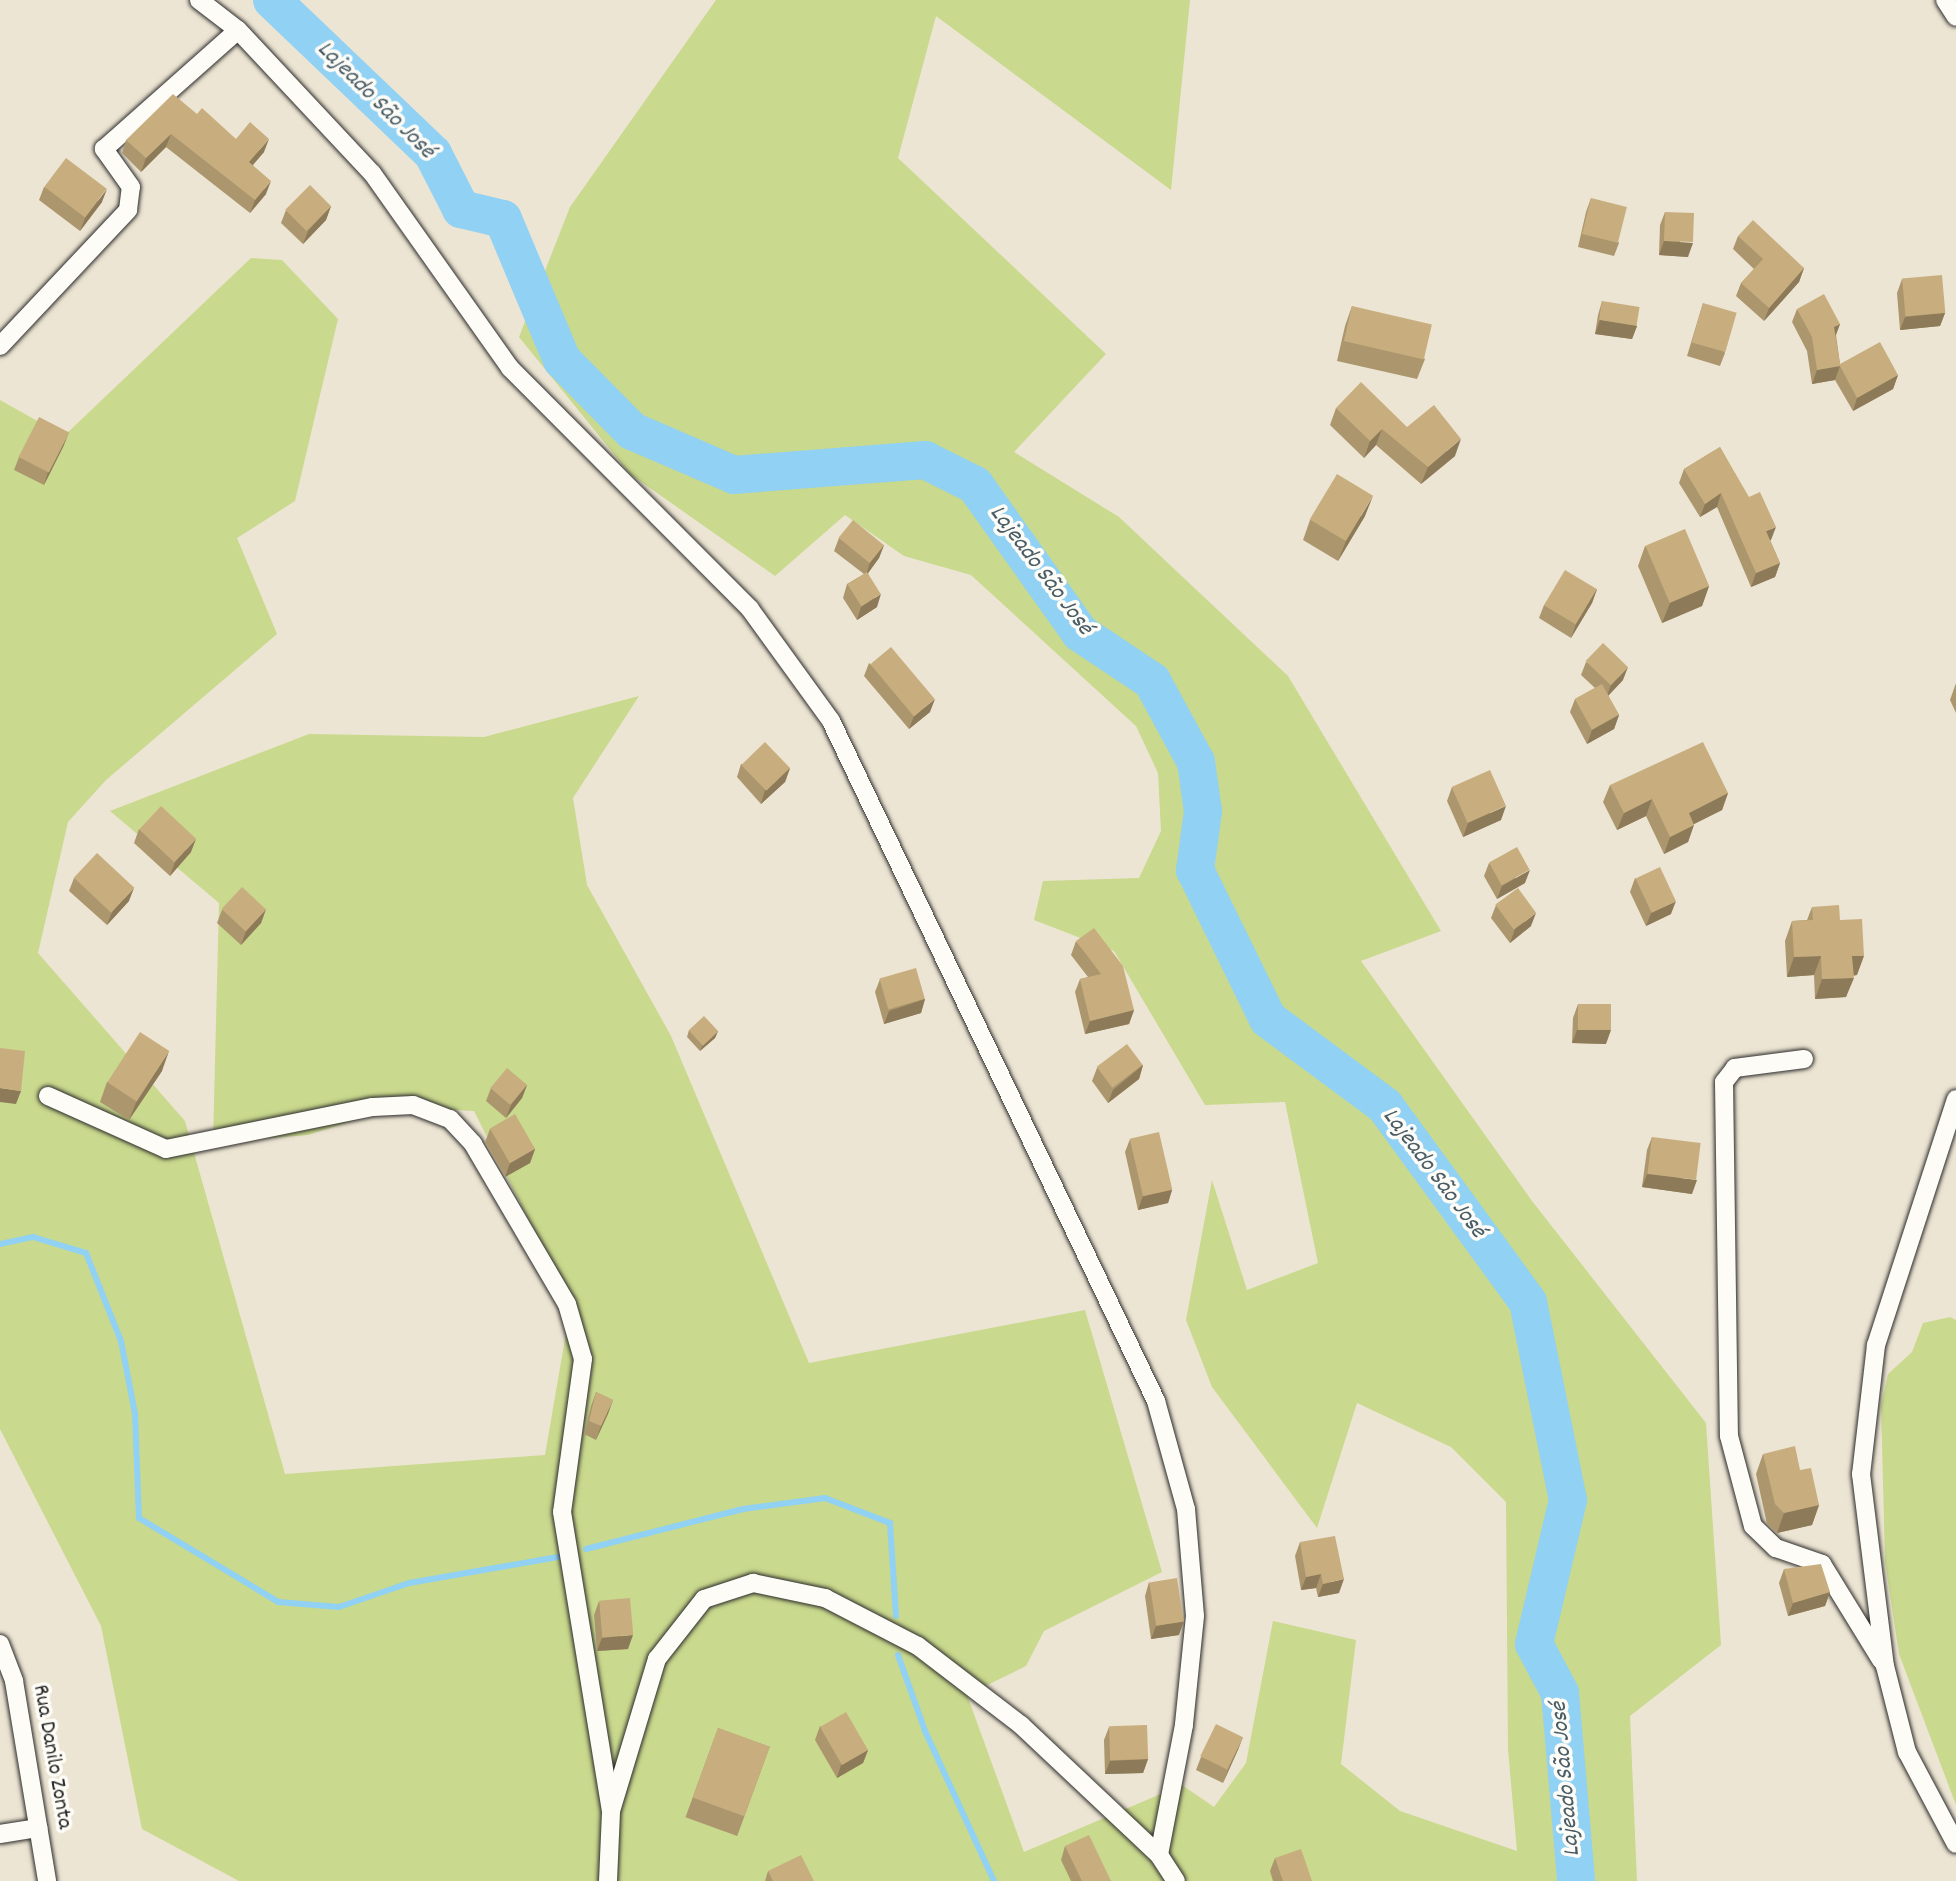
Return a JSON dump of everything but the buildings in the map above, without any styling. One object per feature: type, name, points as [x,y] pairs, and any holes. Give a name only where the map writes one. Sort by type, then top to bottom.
[{"type":"street","points":[[199,0],[238,30],[372,173],[510,368],[750,609],[831,721],[1156,1401],[1186,1509],[1195,1616],[1184,1725],[1159,1855]]},
{"type":"street","points":[[1945,0],[1956,18]]},
{"type":"street","points":[[0,346],[128,210],[131,187],[104,149],[238,30]]},
{"type":"street","points":[[1804,1059],[1735,1068],[1724,1082],[1729,1436],[1753,1526],[1776,1548],[1822,1564],[1885,1666]]},
{"type":"street","points":[[48,1096],[166,1149],[373,1107],[413,1105],[450,1119],[473,1144],[567,1304],[583,1359],[562,1512],[611,1811],[608,1881]]},
{"type":"street","points":[[1956,1099],[1876,1345],[1861,1474],[1885,1666],[1908,1752],[1956,1844]]},
{"type":"street","points":[[611,1811],[657,1659],[704,1599],[753,1583],[825,1598],[918,1646],[1021,1725],[1159,1855],[1176,1881]]},
{"type":"street","name":"Rua Danilo Zonta","points":[[0,1644],[39,1828],[47,1881]]},
{"type":"street","points":[[0,1834],[39,1828]]},
{"type":"green space","points":[[716,0],[1190,0],[1171,190],[936,16],[898,158],[1106,354],[1014,452],[1119,517],[1288,676],[1441,931],[1361,961],[1532,1201],[1706,1423],[1721,1645],[1630,1716],[1637,1881],[239,1881],[142,1829],[101,1626],[0,1429],[0,400],[64,436],[251,258],[282,260],[338,319],[295,501],[237,538],[277,634],[106,780],[68,822],[38,953],[185,1121],[285,1474],[545,1455],[571,1304],[474,1111],[397,1107],[308,1135],[213,1143],[219,903],[110,811],[309,734],[484,737],[639,696],[573,798],[587,885],[671,1036],[809,1363],[1085,1310],[1162,1572],[1044,1631],[1026,1666],[967,1695],[1024,1852],[1182,1785],[1214,1807],[1246,1763],[1273,1621],[1356,1640],[1341,1764],[1400,1811],[1517,1851],[1508,1749],[1506,1502],[1451,1447],[1357,1403],[1317,1528],[1212,1387],[1186,1320],[1212,1180],[1247,1290],[1318,1263],[1285,1102],[1205,1105],[1114,951],[1034,920],[1043,881],[1139,878],[1161,831],[1158,773],[1136,726],[971,575],[904,556],[845,515],[775,576],[630,474],[519,337],[570,207]]},
{"type":"green space","points":[[1950,1317],[1956,1320],[1956,1805],[1899,1654],[1885,1562],[1881,1405],[1888,1374],[1912,1352],[1923,1323]]},
{"type":"waterway","name":"Lajeado São José","points":[[272,0],[433,154],[461,209],[503,219],[562,360],[632,431],[734,475],[925,460],[975,485],[1080,633],[1152,681],[1196,762],[1203,811],[1195,870],[1268,1019],[1385,1106],[1528,1302],[1568,1500],[1534,1644],[1560,1693],[1576,1881]]},
{"type":"waterway","points":[[0,1244],[33,1237],[86,1253],[121,1341],[135,1414],[139,1518],[278,1602],[339,1607],[409,1583],[564,1556]]},
{"type":"waterway","points":[[586,1549],[743,1509],[825,1498],[890,1523],[896,1616]]},
{"type":"waterway","points":[[898,1655],[925,1731],[994,1881]]}]
